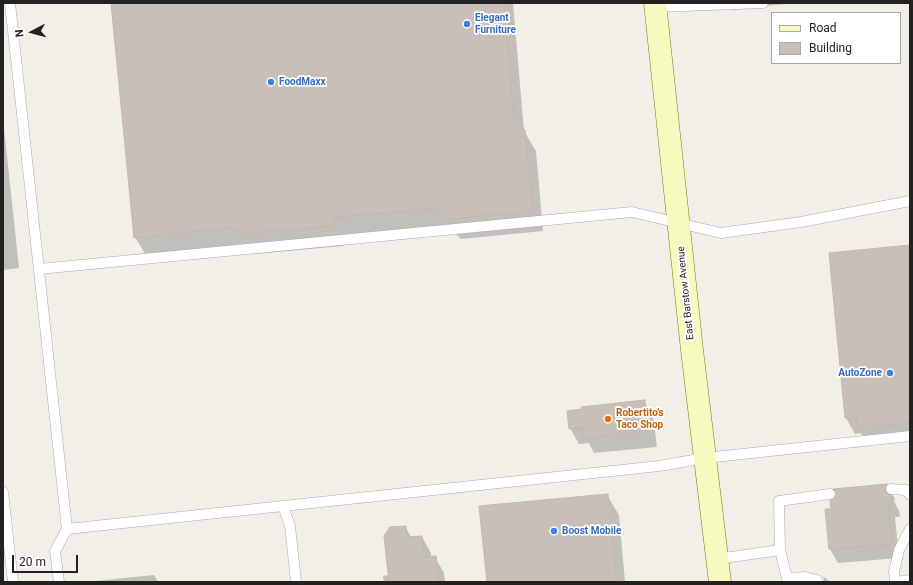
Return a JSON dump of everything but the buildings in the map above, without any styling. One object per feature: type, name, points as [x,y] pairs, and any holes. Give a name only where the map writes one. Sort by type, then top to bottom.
[{"type":"main road","name":"East Barstow Avenue","points":[[655,5],[678,222],[720,582]]},
{"type":"lane","points":[[10,3],[67,529],[55,551],[59,582]]},
{"type":"lane","points":[[655,5],[763,3]]},
{"type":"lane","points":[[39,268],[632,212],[721,233],[801,222],[910,201]]},
{"type":"lane","points":[[67,529],[659,466],[706,458],[910,436]]},
{"type":"lane","points":[[891,489],[906,490],[910,495]]},
{"type":"lane","points":[[3,492],[14,582]]},
{"type":"lane","points":[[817,580],[806,577],[789,581],[780,550],[779,501],[830,494]]},
{"type":"lane","points":[[283,506],[290,526],[296,582]]},
{"type":"lane","points":[[910,529],[899,550],[894,572],[895,582],[910,580]]},
{"type":"lane","points":[[717,559],[780,550]]},
{"type":"place","name":"Elegant Furniture","points":[[467,24]]},
{"type":"place","name":"FoodMaxx","points":[[271,82]]},
{"type":"place","name":"AutoZone","points":[[890,373]]},
{"type":"place","name":"Robertito's Taco Shop","points":[[608,419]]},
{"type":"place","name":"Boost Mobile","points":[[554,531]]}]
